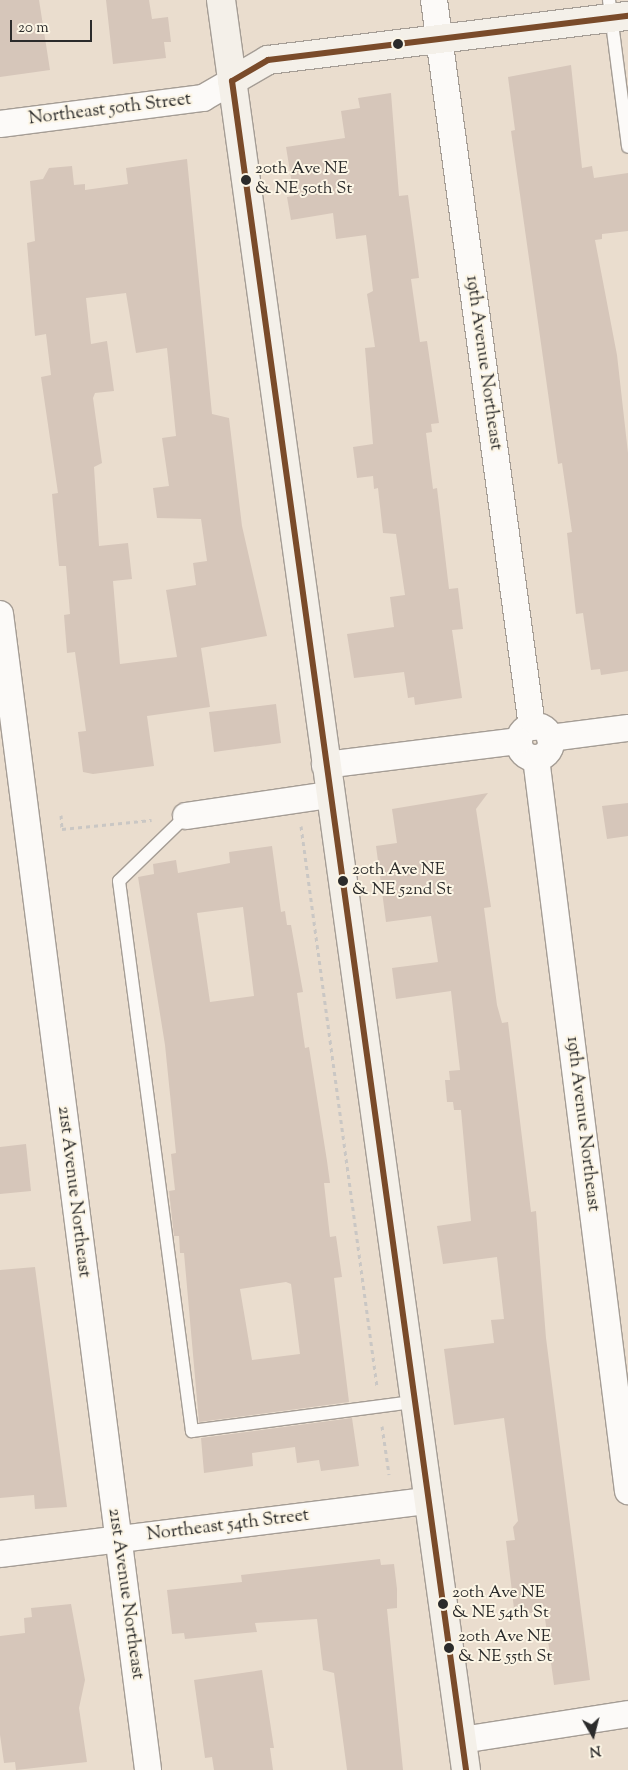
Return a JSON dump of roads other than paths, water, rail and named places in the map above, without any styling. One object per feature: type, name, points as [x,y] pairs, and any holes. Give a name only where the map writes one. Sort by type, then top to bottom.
[{"type":"street","points":[[221,0],[412,1402],[466,1770]]},
{"type":"street","name":"19th Avenue Northeast","points":[[434,0],[534,741],[628,1491]]},
{"type":"street","name":"Northeast 50th Street","points":[[0,124],[203,98],[268,60],[440,40],[616,11]]},
{"type":"street","name":"21st Avenue Northeast","points":[[0,614],[148,1770]]},
{"type":"street","points":[[324,764],[534,741],[628,728]]},
{"type":"street","points":[[186,816],[328,795]]},
{"type":"street","name":"Northeast 54th Street","points":[[0,1554],[427,1501]]},
{"type":"street","points":[[462,1740],[628,1714]]},
{"type":"lane","points":[[616,11],[628,147]]},
{"type":"lane","points":[[186,816],[119,881],[192,1431],[412,1402]]},
{"type":"place","name":"20th Ave NE & NE 50th St","points":[[246,180]]},
{"type":"place","name":"20th Ave NE & NE 52nd St","points":[[343,881]]},
{"type":"place","name":"20th Ave NE & NE 54th St","points":[[443,1604]]},
{"type":"place","name":"20th Ave NE & NE 55th St","points":[[449,1648]]}]
